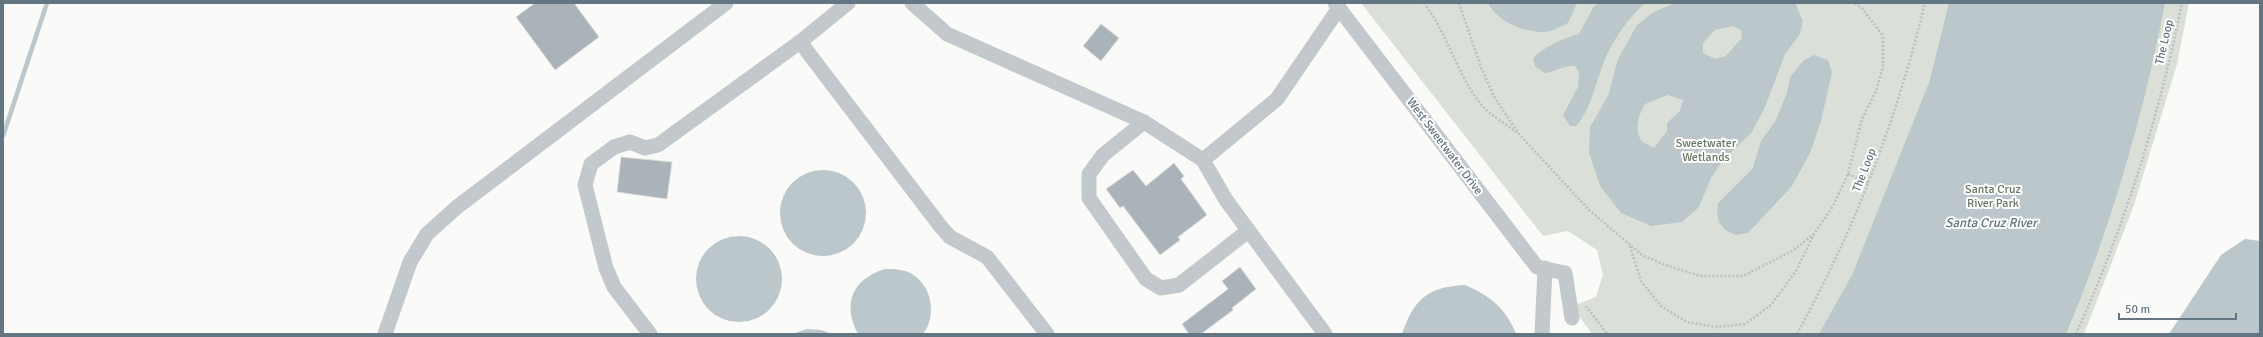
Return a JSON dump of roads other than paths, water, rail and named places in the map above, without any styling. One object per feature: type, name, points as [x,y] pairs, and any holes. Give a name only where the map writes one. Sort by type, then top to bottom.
[{"type":"street","points":[[385,334],[410,262],[427,234],[457,207],[726,3]]},
{"type":"street","points":[[650,334],[614,287],[606,268],[585,185],[591,164],[614,147],[630,142],[645,148],[658,145],[800,42],[848,3]]},
{"type":"street","points":[[912,3],[947,34],[1144,122],[1203,160],[1226,200],[1326,334]]},
{"type":"street","points":[[1203,160],[1277,99],[1337,6]]},
{"type":"street","name":"West Sweetwater Drive","points":[[1337,6],[1537,267],[1565,273],[1572,318]]},
{"type":"street","points":[[800,42],[941,227],[950,237],[987,256],[1048,334]]},
{"type":"street","points":[[1144,122],[1103,155],[1089,174],[1089,198],[1146,279],[1161,288],[1179,286],[1248,230]]},
{"type":"street","points":[[1542,334],[1545,268]]},
{"type":"water","points":[[1488,3],[1577,3],[1568,23],[1547,32],[1536,32],[1520,28],[1505,21],[1492,10]]},
{"type":"water","points":[[1601,3],[1645,3],[1624,26],[1612,44],[1603,63],[1591,101],[1585,114],[1576,126],[1570,126],[1563,115],[1578,87],[1579,72],[1575,66],[1571,66],[1544,73],[1535,66],[1533,58],[1554,43],[1579,34],[1594,6]]},
{"type":"water","points":[[1675,3],[1795,3],[1803,21],[1800,34],[1785,54],[1765,107],[1752,132],[1723,160],[1711,178],[1699,207],[1682,222],[1651,226],[1621,213],[1600,186],[1589,152],[1590,127],[1608,96],[1618,59],[1637,25],[1654,12]],"holes":[[[1733,26],[1741,30],[1742,38],[1726,56],[1715,59],[1703,53],[1703,43],[1715,30]],[[1668,95],[1683,100],[1680,111],[1667,123],[1667,131],[1654,148],[1643,142],[1639,137],[1637,128],[1639,117],[1645,104]]]},
{"type":"water","name":"Santa Cruz River","points":[[1949,3],[2165,3],[2157,45],[2136,129],[2111,213],[2082,294],[2066,334],[1819,334],[1852,275],[1930,80]]},
{"type":"water","points":[[1814,55],[1828,60],[1832,72],[1821,121],[1810,153],[1792,186],[1748,233],[1736,235],[1725,230],[1719,222],[1717,212],[1718,203],[1753,168],[1761,141],[1776,120],[1787,93],[1790,77],[1803,61]]},
{"type":"water","points":[[815,170],[831,170],[840,173],[854,182],[863,196],[866,205],[866,221],[863,230],[854,244],[840,253],[831,256],[815,256],[799,249],[792,244],[787,237],[780,221],[780,205],[787,189],[792,182],[799,177]]},
{"type":"water","points":[[739,236],[755,240],[769,249],[778,263],[782,279],[778,295],[769,309],[755,318],[739,322],[723,318],[709,309],[700,295],[696,279],[700,263],[709,249],[723,240]]},
{"type":"water","points":[[2245,239],[2260,241],[2260,334],[2169,334],[2221,255]]},
{"type":"water","points":[[885,269],[909,272],[919,279],[924,286],[928,294],[931,310],[930,319],[923,334],[858,334],[853,323],[851,313],[853,294],[865,279],[874,273]]},
{"type":"water","points":[[1465,285],[1489,298],[1496,304],[1507,316],[1516,334],[1402,334],[1412,312],[1424,297],[1441,289]]},
{"type":"water","points":[[807,329],[821,330],[832,334],[792,334]]},
{"type":"waterway","points":[[3,136],[47,3]]},
{"type":"park label","name":"Sweetwater Wetlands","points":[[1706,150]]},
{"type":"park label","name":"Santa Cruz River Park","points":[[1993,196]]}]
